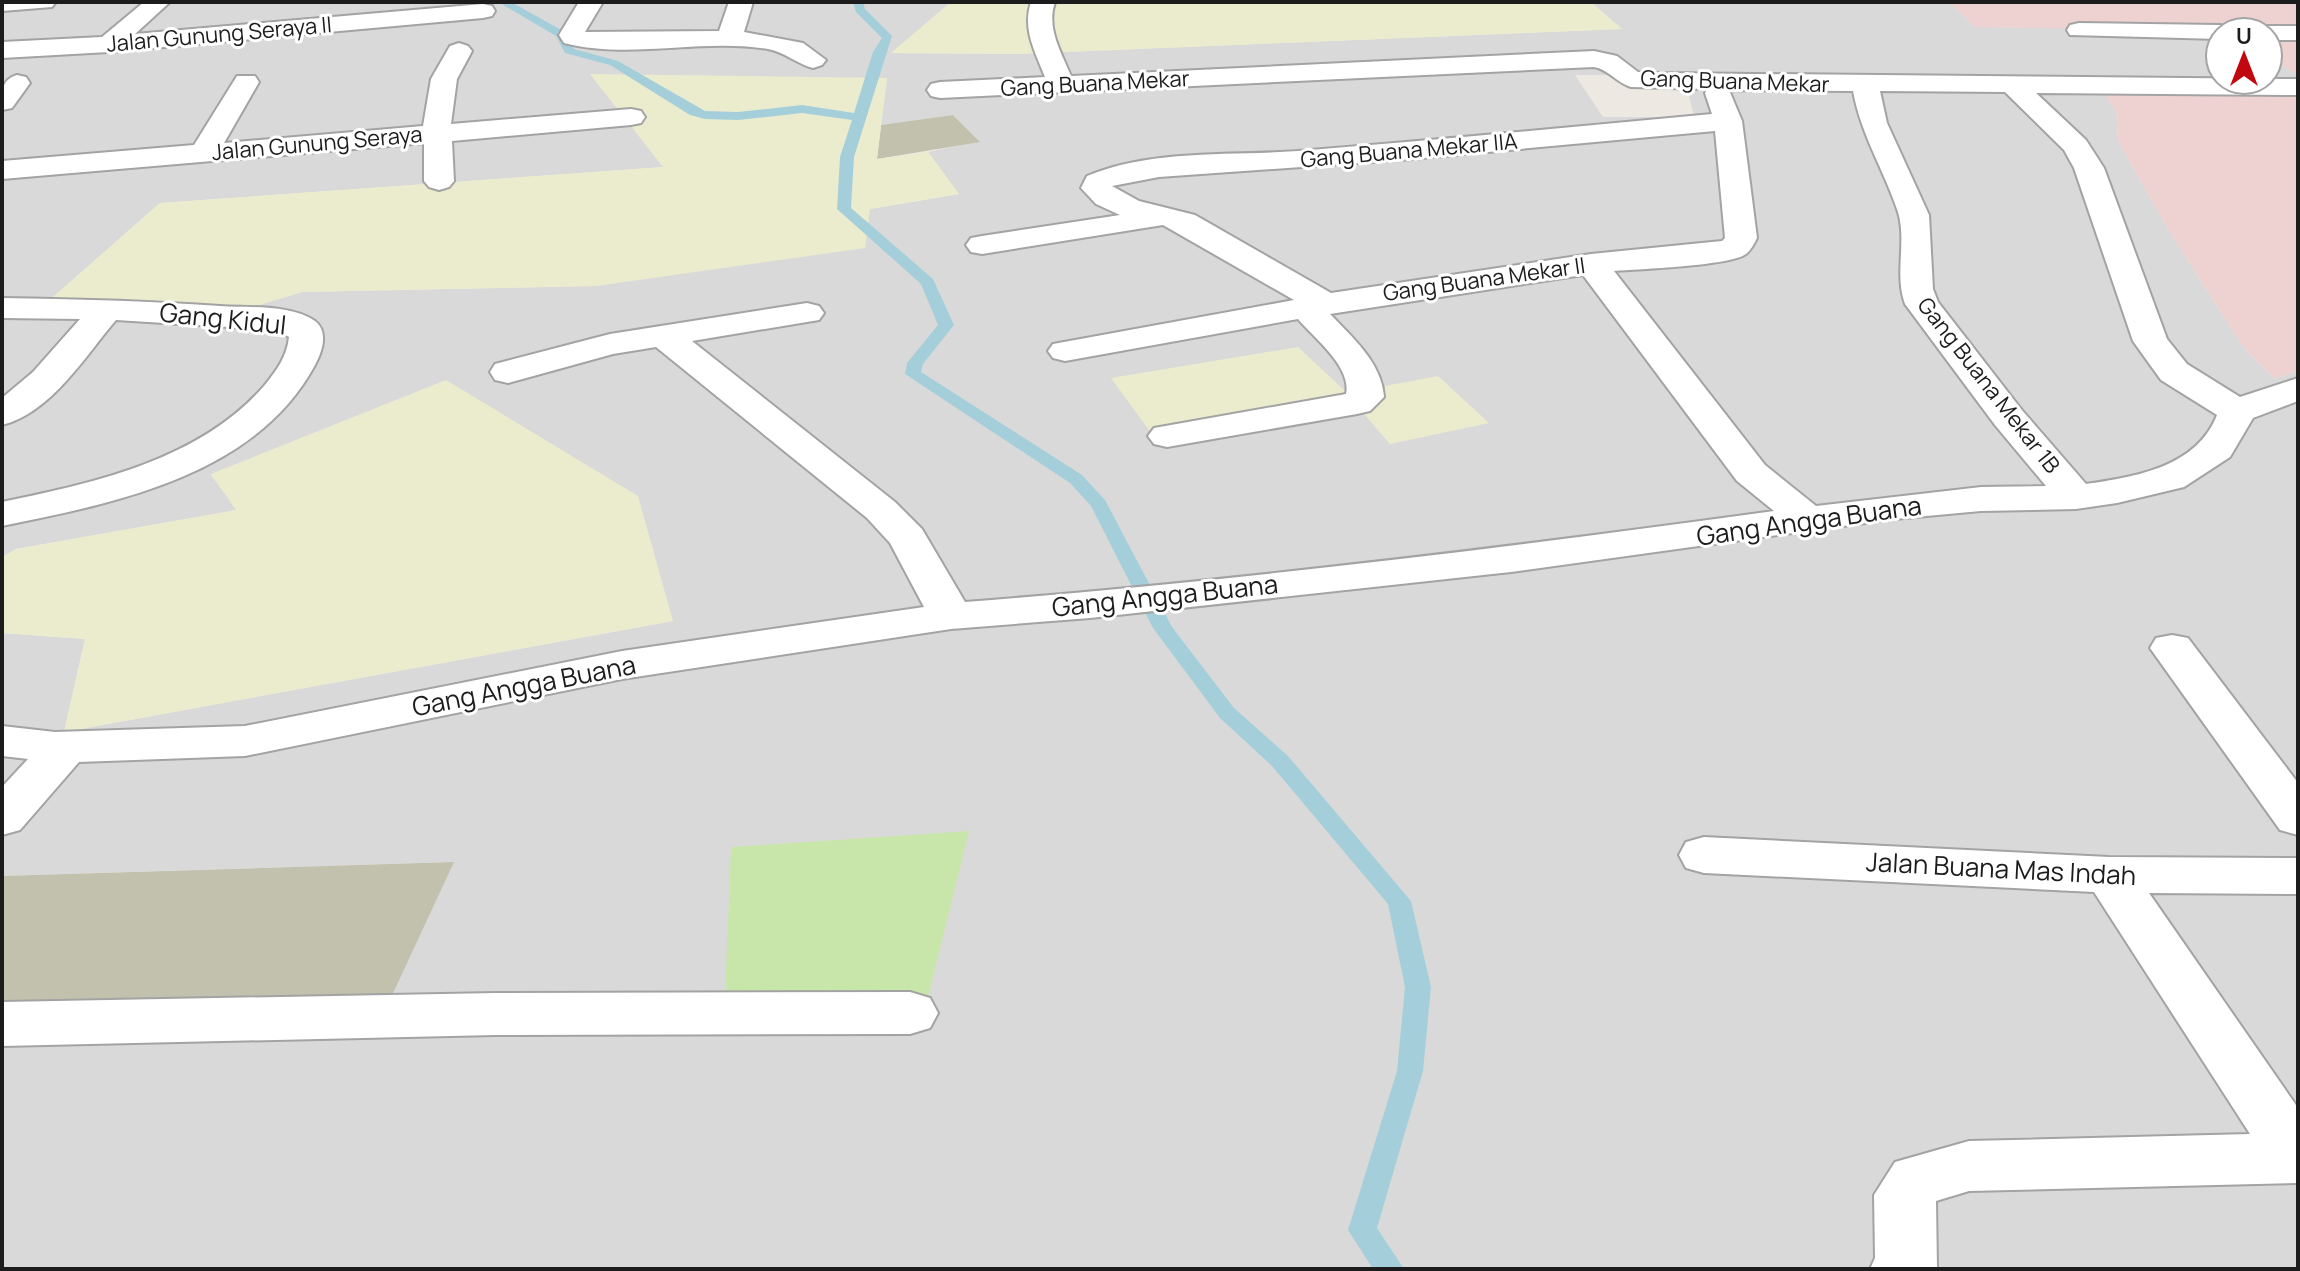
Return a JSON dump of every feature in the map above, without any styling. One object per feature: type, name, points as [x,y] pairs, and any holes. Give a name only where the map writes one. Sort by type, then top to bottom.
[{"type":"street","points":[[2,4],[44,2]]},
{"type":"street","points":[[109,44],[158,2]]},
{"type":"street","points":[[591,2],[571,35],[573,38],[729,40],[792,47],[813,60]]},
{"type":"street","points":[[729,40],[741,2]]},
{"type":"street","points":[[1043,2],[1038,13],[1039,28],[1061,85]]},
{"type":"street","name":"Jalan Gunung Seraya II","points":[[2,50],[109,44],[483,11]]},
{"type":"street","points":[[2079,30],[2204,32]]},
{"type":"street","points":[[439,181],[437,116],[444,79],[459,51]]},
{"type":"street","name":"Gang Buana Mekar","points":[[940,90],[1594,59],[1608,61],[1631,79],[1865,85],[2298,87]]},
{"type":"street","points":[[204,153],[246,82]]},
{"type":"street","name":"Gang Buana Mekar II","points":[[1065,351],[1315,305],[1591,264],[1712,254],[1737,246],[1741,238],[1728,121],[1714,82]]},
{"type":"street","name":"Gang Buana Mekar 1B","points":[[1865,85],[1873,123],[1914,215],[1916,289],[1922,304],[2008,417],[2076,497]]},
{"type":"street","points":[[2014,86],[2076,146],[2089,168],[2150,341],[2174,372],[2237,411],[2298,389]]},
{"type":"street","name":"Jalan Gunung Seraya","points":[[2,170],[631,117]]},
{"type":"street","name":"Gang Buana Mekar IIA","points":[[1167,217],[1120,206],[1108,200],[1096,188],[1097,182],[1110,175],[1728,121]]},
{"type":"street","points":[[982,245],[1167,217],[1184,222],[1315,305],[1362,372],[1367,387],[1366,397],[1357,403],[1167,436]]},
{"type":"street","points":[[1591,264],[1751,473],[1809,520]]},
{"type":"street","name":"Gang Kidul","points":[[2,308],[107,309],[285,322],[305,330],[307,340],[300,361],[267,407],[206,449],[153,475],[114,488],[2,514]]},
{"type":"street","points":[[2,414],[14,407],[53,369],[107,309]]},
{"type":"street","points":[[508,372],[610,344],[807,313]]},
{"type":"street","points":[[665,337],[881,510],[908,538],[935,582],[951,616]]},
{"type":"street","name":"Gang Angga Buana","points":[[2,741],[66,747],[245,741],[622,665],[951,616],[1090,605],[1511,560],[1981,499],[2076,497],[2144,487],[2170,479],[2217,449],[2237,411]]},
{"type":"street","points":[[2172,648],[2298,818]]},
{"type":"street","points":[[2,818],[66,747]]},
{"type":"street","name":"Jalan Buana Mas Indah","points":[[1704,855],[2109,875],[2298,876]]},
{"type":"street","points":[[2109,875],[2298,1158]]},
{"type":"street","points":[[2,1024],[495,1014],[910,1013]]},
{"type":"street","points":[[1902,1269],[1907,1265],[1905,1195],[1917,1180],[1969,1166],[2298,1158]]},
{"type":"shaded area","points":[[2,2],[951,2],[892,53],[1014,54],[1621,29],[1591,2],[1949,2],[1975,27],[2204,30],[2204,84],[2096,82],[2116,111],[2118,141],[2169,231],[2243,347],[2275,379],[2298,370],[2298,1269],[2,1269],[2,1004],[453,862],[2,876],[2,633],[85,639],[64,732],[673,621],[211,475],[237,510],[16,549],[2,557]],"holes":[[[591,75],[887,79],[881,125],[953,115],[979,141],[928,152],[959,194],[870,209],[596,286],[302,292],[236,312],[53,297],[160,203],[664,167]],[[1575,75],[1684,75],[1694,117],[1603,117]]]},
{"type":"shaded area","points":[[951,2],[1591,2],[1622,29],[1014,54],[891,53]]},
{"type":"shaded area","points":[[1949,2],[2298,2],[2298,76],[2284,66],[2284,16],[2204,16],[2204,31],[1975,27]]},
{"type":"shaded area","points":[[2284,66],[2298,76],[2298,86],[2284,86]]},
{"type":"shaded area","points":[[590,74],[887,78],[877,159],[928,152],[959,194],[870,209],[865,248],[596,286],[302,292],[236,312],[52,298],[160,203],[663,167]]},
{"type":"shaded area","points":[[2095,81],[2204,84],[2204,96],[2284,96],[2284,86],[2298,86],[2298,370],[2275,379],[2243,347],[2169,231],[2118,141],[2116,111]]},
{"type":"shaded area","points":[[953,115],[980,142],[877,159],[881,125]]},
{"type":"shaded area","points":[[1298,347],[1347,393],[1438,376],[1489,423],[1390,444],[1346,393],[1149,430],[1111,378]]},
{"type":"shaded area","points":[[446,380],[638,496],[673,621],[64,732],[85,639],[2,633],[2,557],[16,549],[236,510],[211,474]]},
{"type":"shaded area","points":[[454,862],[388,1004],[2,1004],[2,876]]},
{"type":"green space","points":[[969,831],[927,1001],[725,997],[731,847]]},
{"type":"waterway","points":[[503,2],[561,34],[569,51],[614,63],[694,112],[727,117],[802,109],[859,118]]},
{"type":"waterway","points":[[858,2],[860,10],[888,38],[879,52],[859,118]]},
{"type":"waterway","points":[[859,118],[847,157],[844,209],[928,282],[946,325],[915,363],[913,374],[1076,479],[1099,504],[1163,628],[1227,713],[1280,761],[1399,901],[1418,987],[1410,1071],[1362,1230],[1389,1269]]}]
